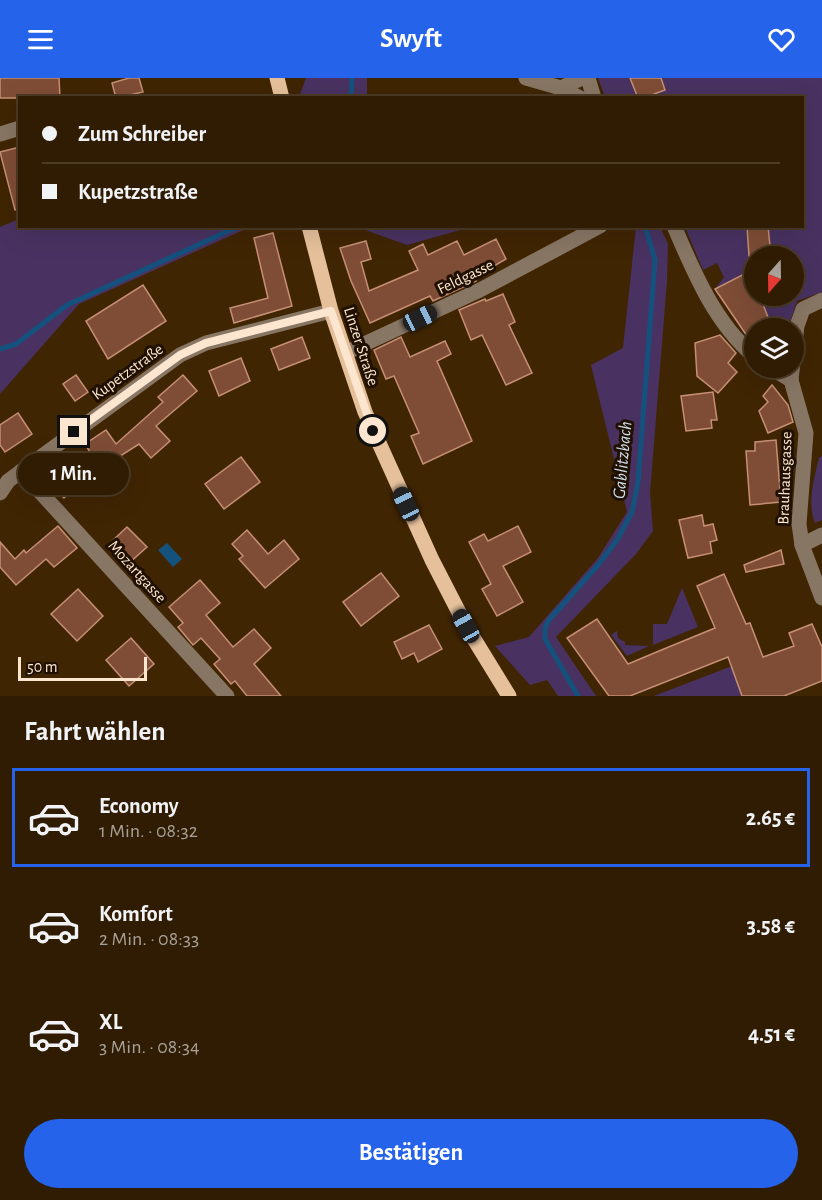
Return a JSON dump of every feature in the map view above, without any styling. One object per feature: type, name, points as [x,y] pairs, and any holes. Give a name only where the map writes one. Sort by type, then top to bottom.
[{"type":"main road","points":[[277,78],[282,96]]},
{"type":"main road","name":"Linzer Straße","points":[[310,228],[331,311],[365,412],[432,560],[466,626],[509,696]]},
{"type":"street","points":[[526,78],[561,88],[576,96]]},
{"type":"street","points":[[561,88],[582,78]]},
{"type":"street","points":[[588,78],[593,96]]},
{"type":"street","points":[[0,134],[18,129]]},
{"type":"street","name":"Feldgasse","points":[[345,353],[480,290],[596,228]]},
{"type":"street","points":[[675,228],[703,290],[736,339],[744,347]]},
{"type":"street","points":[[788,378],[791,380],[797,326],[803,309],[822,300]]},
{"type":"street","name":"Kupetzstraße","points":[[3,486],[180,355],[206,343],[331,311]]},
{"type":"street","name":"Brauhausgasse","points":[[791,380],[806,432],[799,524],[802,545],[822,598]]},
{"type":"street","name":"Mozartgasse","points":[[21,471],[227,696]]},
{"type":"street","points":[[802,545],[822,535]]},
{"type":"shaded area","points":[[306,78],[367,78],[367,96],[299,96]]},
{"type":"shaded area","points":[[598,78],[822,78],[822,292],[804,298],[804,246],[744,246],[744,306],[795,306],[791,318],[744,318],[744,333],[715,289],[724,277],[717,263],[703,270],[685,228],[804,228],[804,96],[605,96]]},
{"type":"shaded area","points":[[18,219],[18,228],[248,228],[79,304],[0,394],[0,227]]},
{"type":"shaded area","points":[[360,228],[467,228],[407,245]]},
{"type":"shaded area","points":[[636,228],[660,228],[668,244],[650,493],[653,531],[636,554],[556,637],[596,696],[558,696],[547,680],[530,685],[495,646],[529,637],[598,558],[627,512],[591,365],[623,348]]},
{"type":"shaded area","points":[[822,456],[822,520],[815,523],[812,491],[819,458]]},
{"type":"shaded area","points":[[682,588],[698,627],[653,645],[653,624],[667,624]]},
{"type":"shaded area","points":[[617,631],[618,638],[625,642],[625,645],[649,646],[627,656],[611,635]]},
{"type":"shaded area","points":[[732,666],[742,696],[654,696]]},
{"type":"water","points":[[167,543],[182,559],[173,567],[158,550]]},
{"type":"building","points":[[0,78],[59,78],[60,96],[0,98]]},
{"type":"building","points":[[129,78],[139,78],[143,92],[115,96],[112,83]]},
{"type":"building","points":[[630,78],[661,78],[665,90],[654,94],[655,96],[637,96]]},
{"type":"building","points":[[18,148],[18,209],[15,210],[0,152]]},
{"type":"building","points":[[747,228],[768,228],[770,246],[748,246]]},
{"type":"building","points":[[273,233],[292,306],[234,323],[230,308],[268,298],[254,238]]},
{"type":"building","points":[[496,239],[506,259],[475,277],[476,281],[433,301],[430,296],[370,323],[351,281],[340,248],[366,241],[371,259],[361,262],[369,291],[418,270],[409,251],[423,244],[428,255],[457,241],[464,255]]},
{"type":"building","points":[[744,274],[744,306],[764,306],[768,318],[744,318],[744,332],[715,289]]},
{"type":"building","points":[[143,285],[166,321],[108,359],[86,321]]},
{"type":"building","points":[[503,294],[515,322],[509,325],[532,373],[506,385],[482,335],[471,340],[459,310]]},
{"type":"building","points":[[720,335],[736,353],[728,363],[737,372],[718,393],[697,376],[695,343]]},
{"type":"building","points":[[302,337],[310,358],[279,370],[271,349]]},
{"type":"building","points":[[401,337],[410,357],[445,341],[451,354],[437,361],[472,441],[423,464],[411,436],[419,433],[394,376],[386,379],[374,350]]},
{"type":"building","points":[[241,358],[250,381],[219,396],[209,371]]},
{"type":"building","points":[[76,375],[88,392],[75,401],[63,384]]},
{"type":"building","points":[[183,375],[197,391],[156,426],[170,441],[151,458],[139,444],[100,469],[85,444],[106,430],[116,444],[163,402],[158,397]]},
{"type":"building","points":[[772,385],[788,405],[793,422],[768,433],[759,411],[768,402],[763,396]]},
{"type":"building","points":[[713,392],[717,420],[711,420],[712,428],[686,431],[681,396]]},
{"type":"building","points":[[18,413],[32,434],[5,452],[0,445],[0,425]]},
{"type":"building","points":[[776,440],[781,502],[750,505],[746,451],[755,451],[755,442]]},
{"type":"building","points":[[241,457],[260,482],[224,509],[205,484]]},
{"type":"building","points":[[67,468],[81,482],[64,498],[50,484]]},
{"type":"building","points":[[702,515],[704,526],[713,524],[717,540],[710,542],[712,553],[688,558],[679,520]]},
{"type":"building","points":[[58,526],[77,548],[54,567],[46,559],[16,585],[0,567],[0,542],[15,559],[24,550],[26,553]]},
{"type":"building","points":[[518,526],[531,552],[503,566],[523,602],[497,616],[482,589],[491,584],[469,542],[484,534],[488,541]]},
{"type":"building","points":[[127,527],[147,547],[128,564],[109,544]]},
{"type":"building","points":[[247,530],[268,554],[284,540],[299,559],[265,588],[239,559],[243,556],[232,544]]},
{"type":"building","points":[[781,550],[784,564],[746,572],[744,565]]},
{"type":"building","points":[[381,573],[399,596],[361,626],[343,602]]},
{"type":"building","points":[[724,574],[746,624],[750,623],[763,657],[794,646],[789,633],[812,624],[822,647],[822,681],[784,696],[742,696],[728,657],[630,696],[609,696],[567,638],[597,619],[628,664],[715,628],[697,586]]},
{"type":"building","points":[[200,580],[220,603],[206,615],[233,647],[254,629],[271,648],[254,664],[281,696],[247,696],[235,681],[231,684],[214,664],[220,659],[201,638],[193,645],[178,627],[183,623],[169,607]]},
{"type":"building","points":[[78,589],[103,616],[77,641],[51,614]]},
{"type":"building","points":[[429,625],[442,649],[418,662],[414,653],[402,659],[394,642]]},
{"type":"building","points":[[131,638],[154,664],[129,686],[106,660]]},
{"type":"waterway","name":"Gablitzbach","points":[[351,96],[352,78]]},
{"type":"waterway","points":[[0,349],[16,344],[67,305],[235,228]]},
{"type":"waterway","name":"Gablitzbach","points":[[578,696],[545,639],[545,628],[549,620],[599,564],[617,540],[632,512],[638,482],[655,260],[646,228]]},
{"type":"route","points":[[74,432],[180,355],[206,343],[331,311],[373,431]]}]
